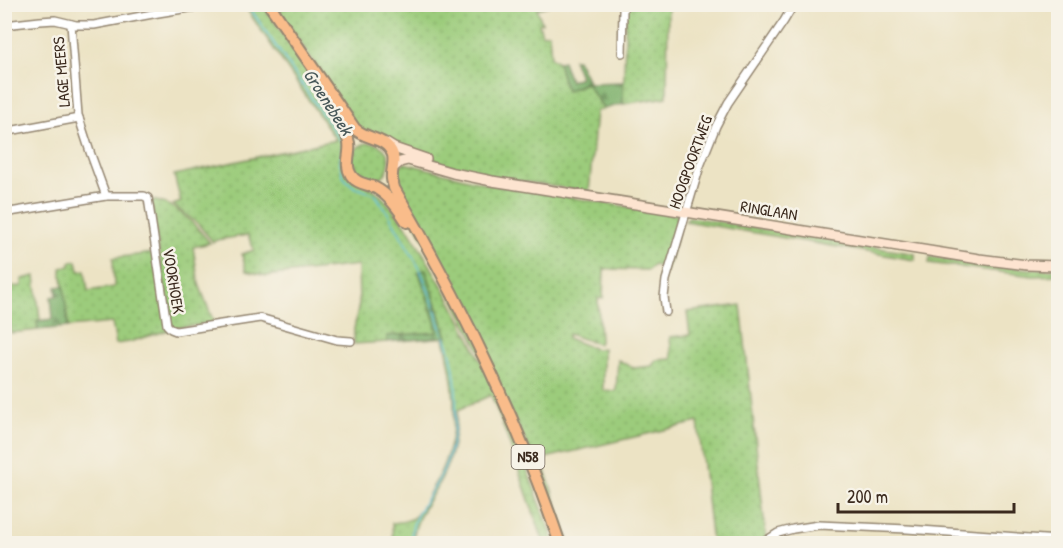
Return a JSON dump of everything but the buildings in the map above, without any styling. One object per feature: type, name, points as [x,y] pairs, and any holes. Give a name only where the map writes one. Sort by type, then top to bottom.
[{"type":"main road","points":[[269,4],[355,129],[379,140],[390,149],[394,158],[393,170],[382,183],[367,186],[353,178],[347,163],[350,150],[346,133],[313,69]]},
{"type":"main road","points":[[350,150],[358,142],[366,139],[379,140]]},
{"type":"main road","name":"RINGLAAN","points":[[379,140],[394,148],[476,178]]},
{"type":"main road","name":"RINGLAAN","points":[[393,170],[400,162],[408,160],[476,178],[979,259],[1059,266]]},
{"type":"main road","name":"N58","points":[[393,170],[394,188],[423,237],[472,332],[513,419],[560,543]]},
{"type":"main road","name":"N58","points":[[367,186],[378,189],[393,204],[429,252]]},
{"type":"street","points":[[4,25],[55,20],[71,24],[93,25],[214,4]]},
{"type":"street","points":[[622,53],[622,10],[624,5],[630,4]]},
{"type":"street","name":"HOOGPOORTWEG","points":[[666,312],[664,297],[666,280],[700,166],[716,126],[734,94],[794,4]]},
{"type":"street","name":"LAGE MEERS","points":[[71,24],[79,118],[106,196]]},
{"type":"street","name":"LAGE MEERS","points":[[5,132],[79,118]]},
{"type":"street","name":"VOORHOEK","points":[[4,213],[106,196],[144,196],[148,198],[167,325],[171,329],[176,331],[260,318],[338,340],[351,341]]},
{"type":"street","points":[[761,543],[778,533],[819,525],[896,528],[1059,540]]},
{"type":"green space","points":[[508,4],[510,8],[515,5],[550,5],[537,9],[542,23],[539,24],[542,34],[549,33],[551,57],[558,62],[566,91],[586,83],[604,109],[596,111],[589,192],[461,170],[393,145],[358,128],[275,5]]},
{"type":"green space","points":[[244,5],[263,5],[324,95],[345,137],[344,167],[371,187],[397,213],[437,277],[487,374],[516,441],[555,543],[544,543],[491,395],[458,410],[449,459],[439,484],[420,516],[413,543],[393,543],[392,523],[403,522],[417,515],[441,471],[448,452],[454,416],[452,378],[444,338],[446,337],[419,272],[439,333],[387,336],[387,342],[354,344],[354,329],[359,304],[358,265],[266,276],[246,271],[242,254],[254,250],[248,235],[213,242],[198,224],[173,205],[181,202],[174,175],[336,140]]},
{"type":"green space","points":[[668,5],[667,97],[623,104],[626,6]]},
{"type":"green space","points":[[573,59],[577,59],[589,83],[623,82],[623,104],[604,109],[586,83],[566,91],[558,62],[563,61],[570,81],[580,77]]},
{"type":"green space","points":[[370,143],[384,148],[389,162],[384,176],[370,181],[356,176],[351,162],[356,148]]},
{"type":"green space","points":[[404,163],[488,184],[677,215],[680,223],[666,273],[654,265],[648,270],[604,269],[603,298],[598,299],[600,342],[598,344],[568,334],[567,338],[595,349],[603,348],[603,390],[616,391],[618,360],[634,368],[652,366],[656,360],[672,359],[670,337],[690,335],[687,312],[741,305],[766,538],[758,543],[712,543],[698,422],[541,459],[570,543],[565,543],[535,460],[394,180],[398,167]]},
{"type":"green space","points":[[151,200],[177,210],[210,243],[193,247],[199,284],[214,323],[175,328],[170,323]]},
{"type":"green space","points":[[689,217],[915,254],[915,260],[685,221]]},
{"type":"green space","points":[[154,253],[169,330],[116,344],[112,323],[68,327],[61,268],[70,266],[70,262],[77,261],[79,271],[85,270],[88,291],[114,287],[113,258]]},
{"type":"green space","points":[[930,257],[1010,268],[1058,269],[1058,275],[1033,276],[929,263]]},
{"type":"green space","points":[[426,269],[447,337],[387,342],[387,336],[438,332],[419,272]]},
{"type":"green space","points":[[35,276],[40,320],[37,321],[38,330],[11,333],[4,288],[22,286],[22,279]]},
{"type":"green space","points":[[64,286],[68,327],[38,330],[37,321],[53,319],[51,297],[57,296],[56,287]]},
{"type":"waterway","name":"Groenebeek","points":[[247,4],[343,144],[340,163],[344,178],[354,187],[375,194],[388,213],[420,269],[443,334]]},
{"type":"waterway","name":"Groenebeek","points":[[412,544],[414,523],[447,461],[455,426],[454,370],[445,337]]}]
